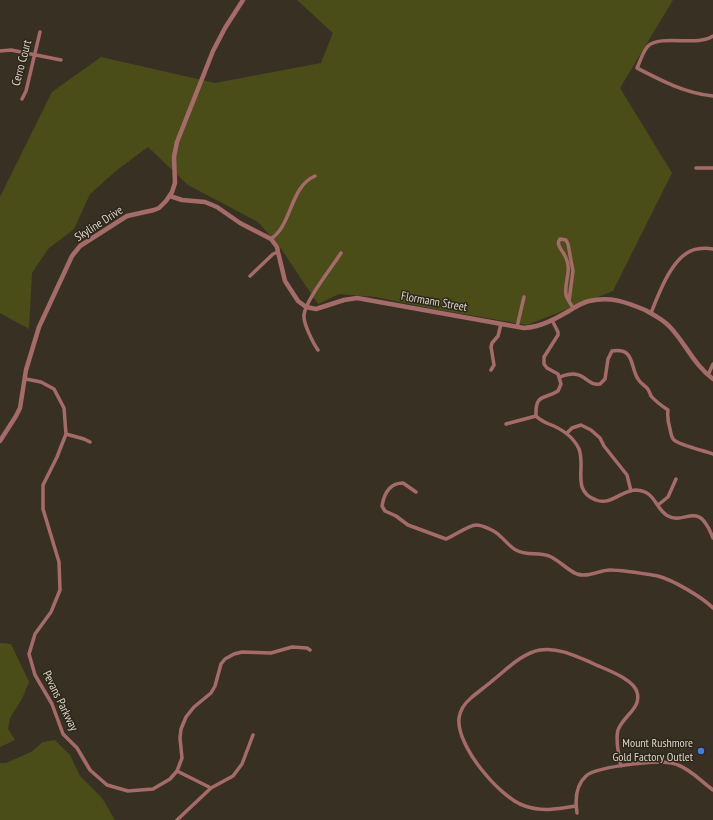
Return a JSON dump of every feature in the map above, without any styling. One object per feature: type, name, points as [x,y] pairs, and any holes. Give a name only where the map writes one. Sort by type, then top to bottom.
[{"type":"street","points":[[243,0],[225,28],[213,51],[177,142],[174,157],[174,183],[170,196],[182,200],[205,202],[217,206],[240,223],[271,239],[277,247],[285,281],[298,301],[306,307]]},
{"type":"street","name":"Cerro Court","points":[[22,99],[26,91],[40,32]]},
{"type":"street","points":[[713,36],[704,40],[663,41],[652,44],[645,51],[636,68],[676,88],[713,96]]},
{"type":"street","points":[[0,51],[10,50],[60,60]]},
{"type":"street","points":[[696,168],[713,168]]},
{"type":"street","points":[[271,239],[279,232],[305,182],[316,176]]},
{"type":"street","name":"Skyline Drive","points":[[0,441],[20,408],[29,358],[39,327],[72,256],[80,246],[127,216],[148,212],[159,208],[170,196]]},
{"type":"street","points":[[570,301],[573,271],[568,244],[566,240],[560,239],[558,244],[567,258],[568,266],[566,296],[574,308]]},
{"type":"street","points":[[651,313],[672,269],[680,259],[697,249],[713,249]]},
{"type":"street","points":[[250,276],[273,254],[278,252]]},
{"type":"street","points":[[318,350],[304,321],[306,307],[311,296],[341,253]]},
{"type":"street","points":[[517,327],[524,296]]},
{"type":"street","name":"Flormann Street","points":[[306,307],[316,309],[344,300],[357,298],[524,328],[534,327],[552,320],[587,302],[613,299],[624,301],[658,317],[671,328],[692,358],[713,379]]},
{"type":"street","points":[[536,416],[536,407],[540,400],[543,397],[555,393],[560,388],[561,384],[558,374],[547,368],[544,364],[544,356],[558,335],[552,320]]},
{"type":"street","points":[[491,370],[494,365],[491,347],[498,336],[501,324]]},
{"type":"street","points":[[560,378],[567,375],[577,374],[582,375],[593,384],[600,384],[605,379],[608,359],[612,351],[623,351],[629,354],[632,359],[637,378],[647,388],[658,404],[668,410],[667,417],[674,441],[678,444],[713,454]]},
{"type":"street","points":[[708,375],[713,364]]},
{"type":"street","name":"Pevans Parkway","points":[[26,379],[41,382],[54,389],[64,408],[66,434],[57,457],[43,485],[43,509],[59,562],[60,590],[51,612],[36,634],[30,654],[35,675],[52,704],[63,734],[76,748],[90,770],[107,785],[128,791],[153,789],[170,779],[177,771]]},
{"type":"street","points":[[506,424],[536,416]]},
{"type":"street","points":[[536,416],[567,433],[575,442],[580,453],[581,485],[588,495],[603,502],[609,501],[631,490],[644,491],[652,497],[663,512],[672,518],[681,518],[690,515],[699,517],[706,524],[713,538]]},
{"type":"street","points":[[567,433],[572,428],[581,424],[595,433],[627,475],[631,490]]},
{"type":"street","points":[[66,434],[90,442]]},
{"type":"street","points":[[658,505],[668,497],[676,479]]},
{"type":"street","points":[[416,492],[403,483],[394,485],[388,489],[384,495],[382,506],[385,511],[396,516],[408,525],[446,539],[455,536],[468,526],[481,526],[500,535],[515,549],[523,553],[546,555],[575,573],[581,575],[609,570],[658,576],[699,597],[713,608]]},
{"type":"street","points":[[211,788],[177,771],[182,758],[180,738],[186,717],[194,707],[211,693],[225,659],[242,652],[271,654],[292,647],[307,648],[310,650]]},
{"type":"street","points":[[576,806],[538,810],[523,806],[511,800],[501,792],[474,760],[463,740],[459,728],[460,712],[470,698],[528,654],[540,650],[565,652],[602,668],[629,681],[634,685],[637,691],[637,704],[621,723],[617,732],[621,766]]},
{"type":"street","points":[[177,820],[211,788],[233,776],[242,764],[253,735]]},
{"type":"street","points":[[577,813],[576,806],[578,787],[586,775],[593,771],[621,766],[661,762],[678,765],[713,790]]},
{"type":"green space","points":[[297,0],[673,0],[620,88],[672,173],[613,291],[527,325],[376,297],[339,294],[318,304],[280,247],[258,222],[188,185],[148,147],[117,170],[90,194],[74,229],[48,249],[32,273],[29,329],[0,313],[0,197],[52,92],[101,57],[215,83],[321,63],[333,33]]},
{"type":"green space","points":[[0,643],[11,644],[29,682],[22,699],[10,718],[8,729],[15,740],[0,747]]},
{"type":"green space","points":[[55,740],[70,755],[80,776],[102,798],[115,820],[0,820],[0,763],[6,763],[31,752],[43,742]]},
{"type":"place","name":"Mount Rushmore Gold Factory Outlet","points":[[701,751]]}]
